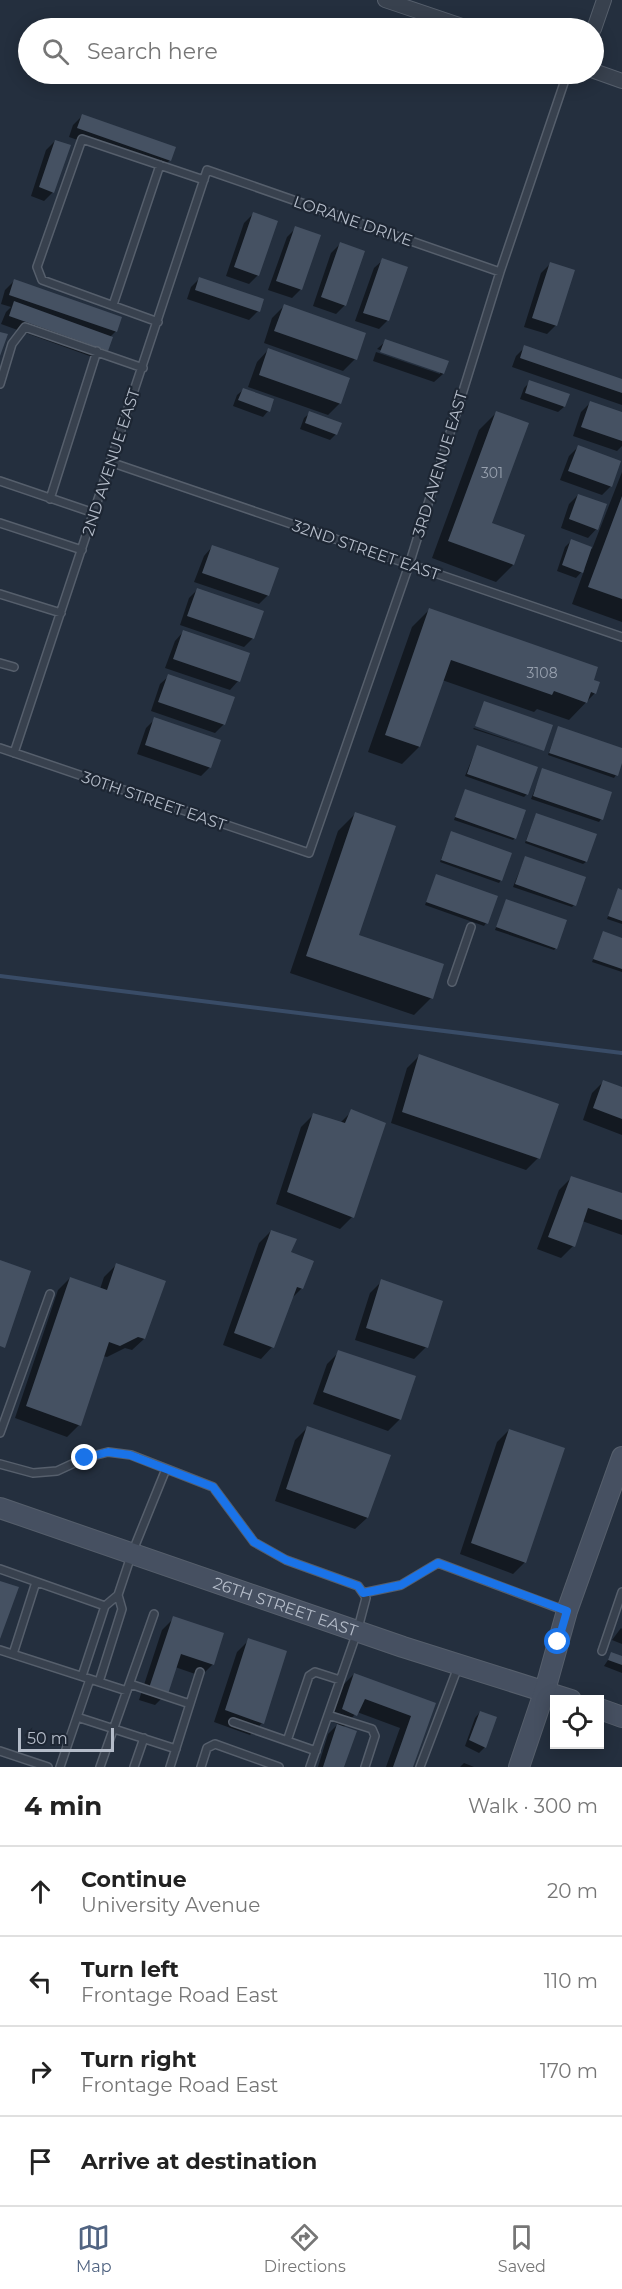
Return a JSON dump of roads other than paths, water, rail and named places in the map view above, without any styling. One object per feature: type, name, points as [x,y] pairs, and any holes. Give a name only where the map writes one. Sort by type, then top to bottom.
[{"type":"main road","points":[[519,1767],[545,1690],[567,1611],[622,1457]]},
{"type":"main road","name":"26TH STREET EAST","points":[[0,1508],[357,1632],[558,1695]]},
{"type":"main road","points":[[604,1710],[622,1717]]},
{"type":"street","points":[[384,0],[438,18]]},
{"type":"street","points":[[598,18],[604,0]]},
{"type":"street","points":[[604,75],[622,81]]},
{"type":"lane","name":"3RD AVENUE EAST","points":[[309,853],[409,565],[500,272],[564,84]]},
{"type":"lane","points":[[158,322],[42,280],[37,267],[82,139],[204,180]]},
{"type":"lane","points":[[113,305],[160,165]]},
{"type":"lane","name":"LORANE DRIVE","points":[[207,170],[500,272]]},
{"type":"lane","name":"2ND AVENUE EAST","points":[[14,753],[207,170]]},
{"type":"lane","points":[[0,384],[12,344],[25,327],[143,368]]},
{"type":"lane","points":[[50,499],[97,351]]},
{"type":"lane","name":"32ND STREET EAST","points":[[110,462],[622,637]]},
{"type":"lane","points":[[0,481],[94,513]]},
{"type":"lane","points":[[0,523],[82,550]]},
{"type":"lane","points":[[0,594],[61,614]]},
{"type":"lane","points":[[0,663],[14,667]]},
{"type":"lane","name":"30TH STREET EAST","points":[[0,748],[309,853]]},
{"type":"lane","points":[[452,982],[471,927]]},
{"type":"lane","points":[[0,1433],[50,1294]]},
{"type":"lane","points":[[0,1464],[33,1473],[57,1471],[85,1458],[108,1452],[130,1455],[213,1487],[254,1542],[286,1560],[358,1586],[366,1598],[357,1632],[310,1767]]},
{"type":"lane","points":[[60,1767],[77,1717],[105,1606],[118,1595],[166,1468]]},
{"type":"lane","points":[[363,1593],[401,1585],[438,1563],[567,1611]]},
{"type":"lane","points":[[0,1569],[105,1606]]},
{"type":"lane","points":[[13,1654],[36,1582]]},
{"type":"lane","points":[[602,1651],[622,1592]]},
{"type":"lane","points":[[99,1682],[122,1609],[118,1595]]},
{"type":"lane","points":[[100,1767],[154,1614]]},
{"type":"lane","points":[[0,1650],[99,1682],[190,1704]]},
{"type":"lane","points":[[420,1767],[459,1665]]},
{"type":"lane","points":[[170,1767],[200,1672]]},
{"type":"lane","points":[[287,1741],[309,1676],[315,1672],[340,1680]]},
{"type":"lane","points":[[328,1715],[372,1729],[375,1736],[365,1767]]},
{"type":"lane","points":[[77,1717],[176,1749]]},
{"type":"lane","points":[[233,1722],[316,1750]]},
{"type":"lane","points":[[134,1767],[144,1738]]},
{"type":"lane","points":[[201,1767],[207,1748],[215,1744],[277,1767]]},
{"type":"lane","points":[[0,1751],[48,1767]]},
{"type":"waterway","points":[[0,976],[622,1053]]}]
